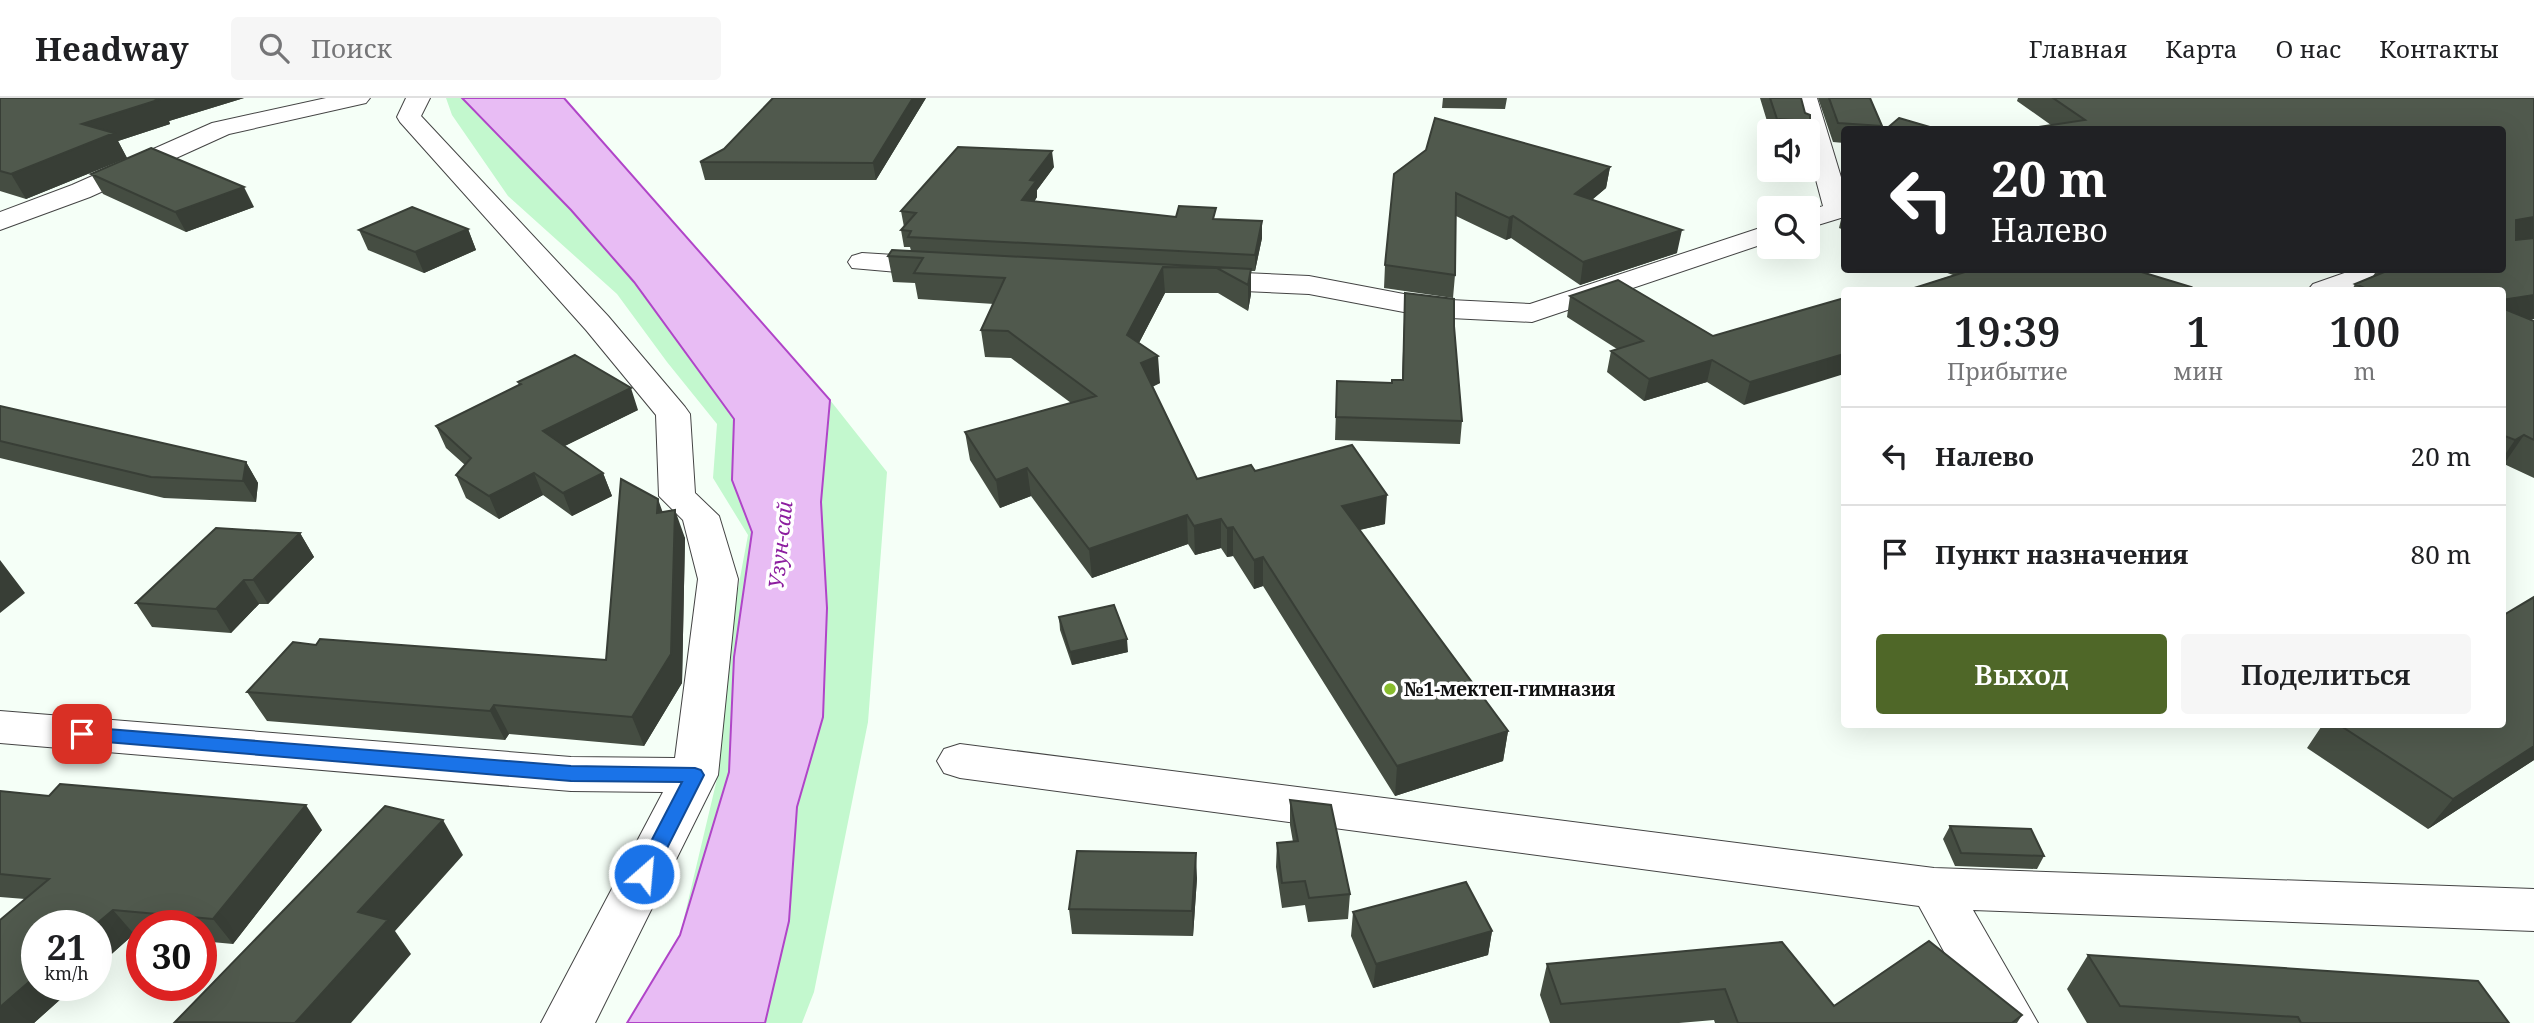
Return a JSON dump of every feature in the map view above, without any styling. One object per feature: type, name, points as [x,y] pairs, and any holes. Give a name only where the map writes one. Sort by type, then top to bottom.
[{"type":"street","points":[[0,222],[81,191],[221,128],[358,98]]},
{"type":"street","points":[[418,98],[409,117],[597,324],[673,414],[677,496],[700,516],[718,579],[695,775],[568,1023]]},
{"type":"street","points":[[1805,98],[1838,210],[1820,216]]},
{"type":"street","points":[[1173,280],[1309,285],[1430,309],[1532,313],[1757,237]]},
{"type":"street","points":[[862,262],[970,269]]},
{"type":"street","points":[[2331,287],[2362,276],[2384,273]]},
{"type":"street","points":[[0,727],[571,774],[695,775]]},
{"type":"street","points":[[960,761],[1934,888],[2534,910]]},
{"type":"street","points":[[1934,888],[2011,1023]]},
{"type":"sand","points":[[446,98],[564,98],[830,400],[887,472],[868,722],[814,992],[802,1023],[647,1023],[680,935],[717,779],[723,669],[748,535],[713,478],[717,424],[617,294],[508,196],[452,115]]},
{"type":"water","name":"Узун-сай","points":[[462,98],[564,98],[830,400],[821,502],[827,608],[823,717],[797,807],[789,921],[765,1023],[627,1023],[680,935],[729,772],[734,657],[752,532],[732,480],[734,419],[634,282],[571,210]]},
{"type":"building","points":[[0,98],[158,100],[82,124],[114,133],[11,174],[0,171]]},
{"type":"building","points":[[773,98],[913,98],[873,163],[700,162],[724,149]]},
{"type":"building","points":[[1770,98],[1801,98],[1805,113],[1810,115],[1810,119],[1777,119]]},
{"type":"building","points":[[1829,98],[1870,98],[1882,126],[1838,123]]},
{"type":"building","points":[[2053,98],[2534,98],[2534,217],[2516,220],[2516,240],[2534,238],[2534,295],[2506,299],[2506,287],[2362,287],[2355,284],[2382,273],[2506,273],[2506,126],[2046,126],[2085,120]]},
{"type":"building","points":[[1435,118],[1610,167],[1575,194],[1682,230],[1583,262],[1513,216],[1509,218],[1456,193],[1455,275],[1385,265],[1394,174],[1426,150]]},
{"type":"building","points":[[1899,118],[1926,126],[1890,126]]},
{"type":"building","points":[[958,147],[1052,151],[1030,180],[1036,181],[1022,200],[1176,217],[1179,206],[1216,208],[1213,219],[1262,221],[1255,255],[908,237],[911,231],[901,230],[916,213],[901,211]]},
{"type":"building","points":[[151,148],[244,187],[175,212],[91,174]]},
{"type":"building","points":[[412,207],[468,229],[415,252],[359,230]]},
{"type":"building","points":[[892,250],[1251,269],[1248,285],[1217,268],[1163,267],[1127,335],[1158,356],[1141,363],[1197,479],[1251,465],[1255,471],[1352,445],[1387,495],[1342,506],[1508,731],[1397,766],[1263,557],[1254,560],[1233,527],[1227,528],[1221,519],[1194,526],[1187,515],[1089,549],[1027,468],[996,480],[965,432],[1096,396],[1008,331],[981,330],[1005,278],[914,273],[923,258],[888,256]]},
{"type":"building","points":[[1962,273],[2145,273],[2191,287],[1917,287]]},
{"type":"building","points":[[1618,280],[1713,336],[1841,299],[1841,355],[1750,382],[1712,360],[1649,379],[1611,351],[1643,341],[1570,296]]},
{"type":"building","points":[[1405,293],[1454,299],[1462,421],[1336,417],[1337,381],[1392,383],[1392,380],[1403,380]]},
{"type":"building","points":[[2506,310],[2534,321],[2534,440],[2524,435],[2515,440],[2506,437]]},
{"type":"building","points":[[575,355],[631,388],[543,431],[603,473],[563,493],[534,473],[489,496],[456,475],[471,458],[436,426]]},
{"type":"building","points":[[0,406],[246,462],[243,481],[151,477],[0,441]]},
{"type":"building","points":[[621,479],[658,499],[657,513],[675,510],[671,654],[632,717],[494,705],[490,711],[247,692],[293,642],[316,645],[320,639],[606,660]]},
{"type":"building","points":[[216,528],[300,533],[253,580],[244,580],[216,609],[136,603]]},
{"type":"building","points":[[2534,597],[2534,746],[2453,799],[2344,728],[2506,728],[2506,614]]},
{"type":"building","points":[[1114,605],[1127,639],[1070,652],[1059,617]]},
{"type":"building","points":[[60,784],[306,805],[217,914],[217,910],[21,910],[21,989],[0,1007],[0,920],[49,879],[0,874],[0,791],[49,796]]},
{"type":"building","points":[[1290,800],[1331,805],[1350,894],[1309,898],[1305,881],[1282,883],[1277,843],[1298,841]]},
{"type":"building","points":[[385,806],[443,820],[358,912],[388,920],[295,1023],[175,1022],[195,1001],[217,1001],[217,979]]},
{"type":"building","points":[[1950,826],[2031,829],[2044,856],[1961,853]]},
{"type":"building","points":[[1077,851],[1196,853],[1192,911],[1069,909]]},
{"type":"building","points":[[1466,882],[1492,931],[1376,964],[1353,912]]},
{"type":"building","points":[[1929,941],[2022,1015],[2012,1023],[1738,1023],[1725,989],[1561,1004],[1547,964],[1782,942],[1834,1006]]},
{"type":"building","points":[[2088,955],[2478,981],[2509,1023],[2301,1023],[2298,1017],[2120,1006]]},
{"type":"place","name":"№1-мектеп-гимназия","points":[[1390,689]]},
{"type":"route","points":[[82,734],[571,774],[695,775],[644,874]]}]
